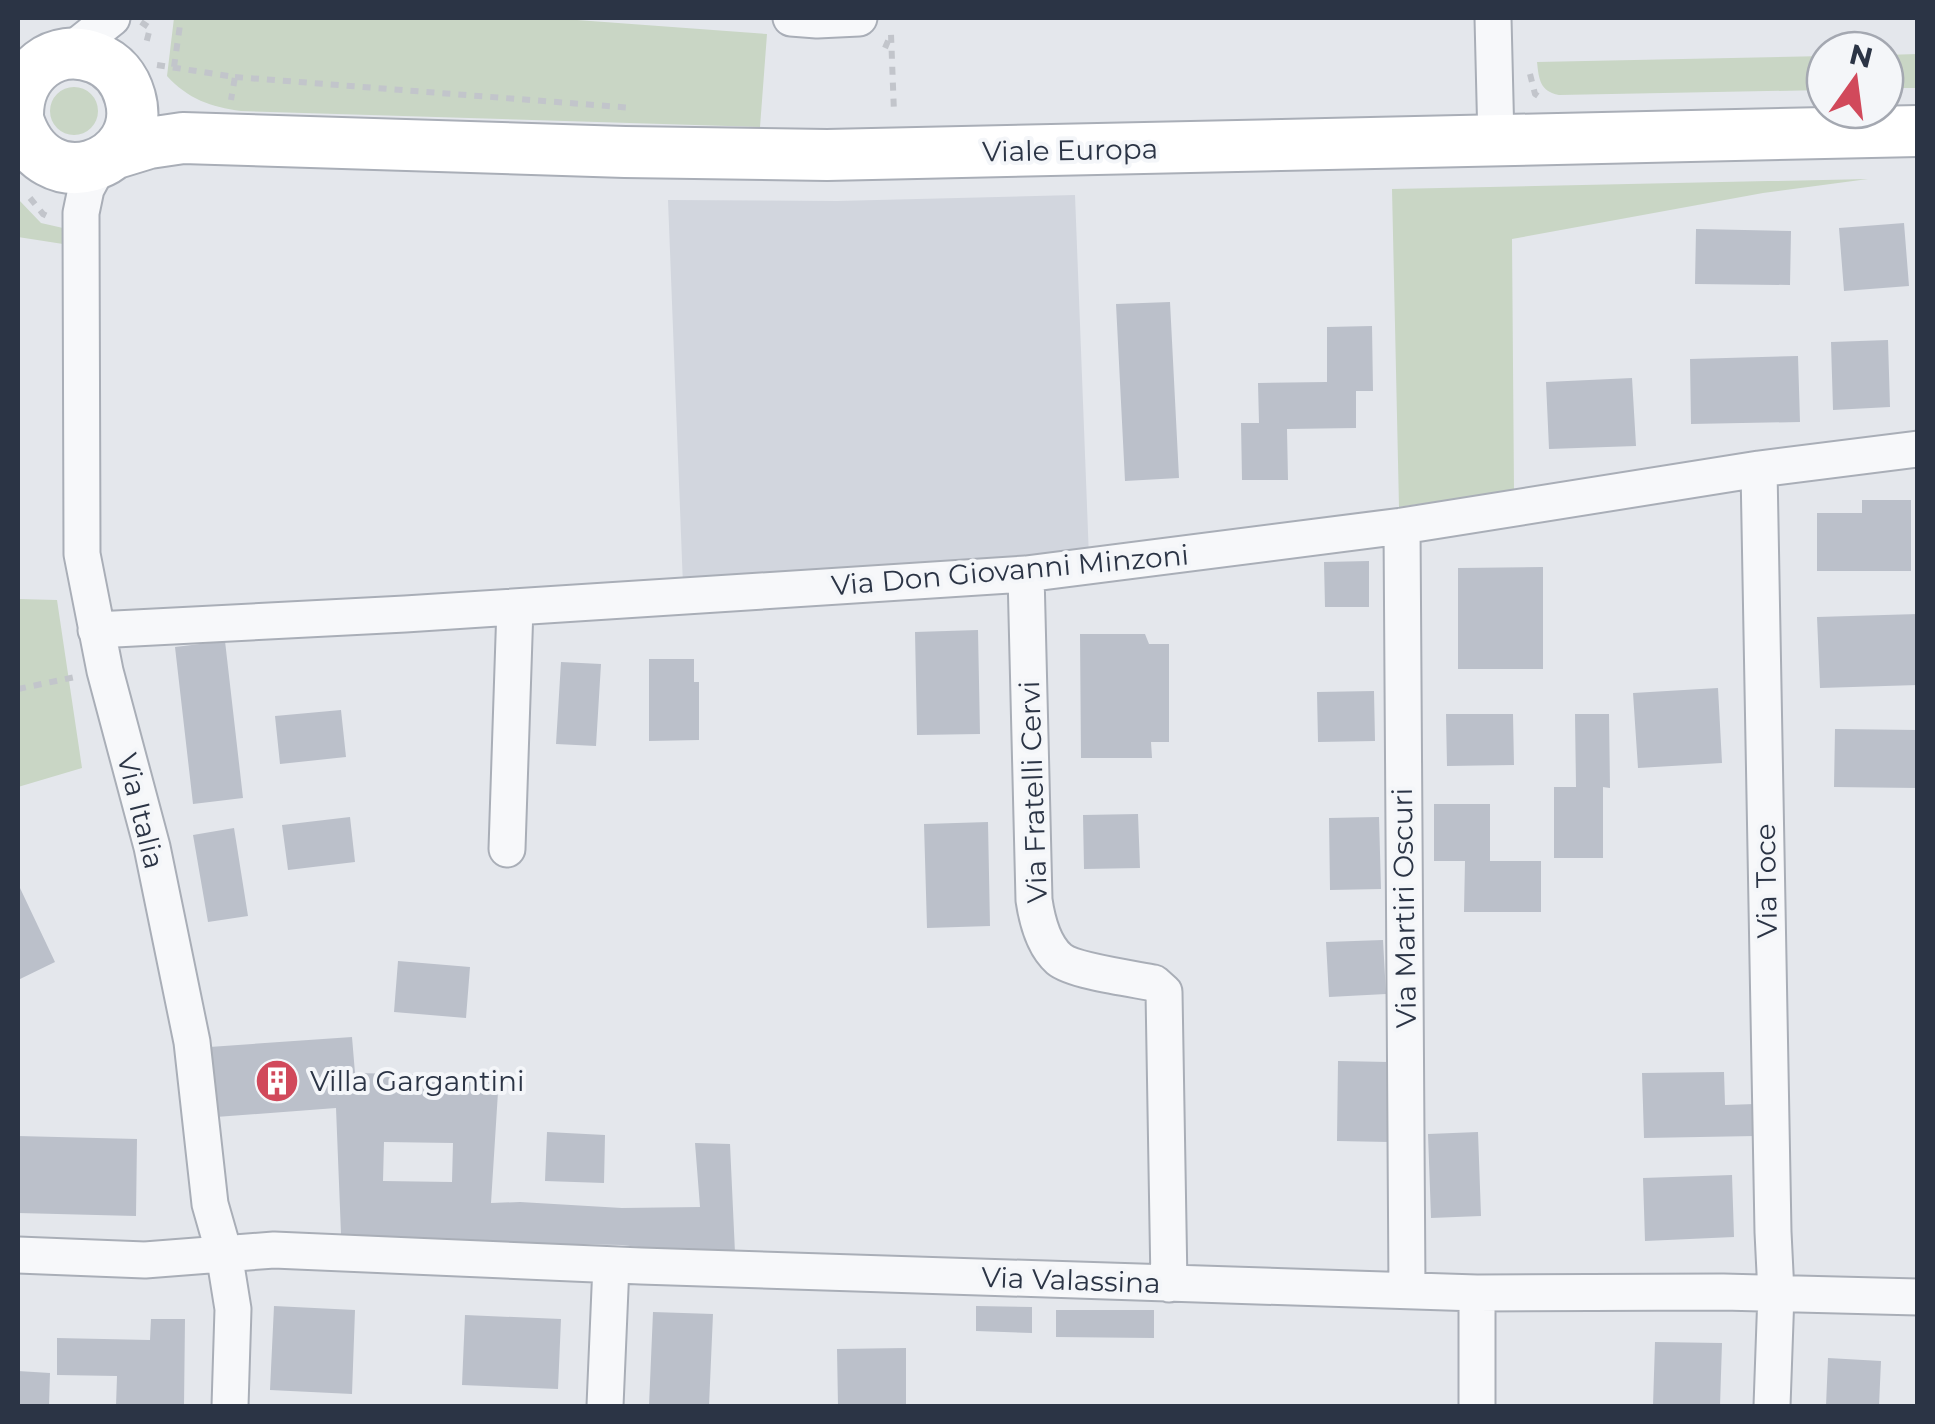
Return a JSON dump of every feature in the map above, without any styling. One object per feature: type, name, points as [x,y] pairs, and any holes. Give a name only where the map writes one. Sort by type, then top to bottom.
[{"type":"street","points":[[81,213],[72,189],[24,133],[18,100],[23,84],[40,65],[116,18]]},
{"type":"street","points":[[24,133],[64,168],[83,168],[107,158],[126,139],[132,123],[136,69],[116,36],[116,18]]},
{"type":"street","points":[[791,18],[859,18]]},
{"type":"street","points":[[1494,18],[1496,141]]},
{"type":"street","points":[[40,65],[86,54],[136,69]]},
{"type":"street","name":"Viale Europa","points":[[136,69],[176,119],[224,138]]},
{"type":"street","name":"Viale Europa","points":[[107,158],[148,143],[183,138],[809,155],[1918,131]]},
{"type":"street","name":"Via Italia","points":[[107,158],[86,190],[81,213],[82,554],[105,671],[156,866],[192,1042],[210,1204],[233,1309],[230,1406]]},
{"type":"street","name":"Via Don Giovanni Minzoni","points":[[96,630],[1026,574],[1402,526],[1759,469],[1918,449]]},
{"type":"street","name":"Via Toce","points":[[1759,469],[1776,1293],[1772,1406]]},
{"type":"street","name":"Via Martiri Oscuri","points":[[1402,526],[1407,1290]]},
{"type":"street","name":"Via Fratelli Cervi","points":[[1026,574],[1034,900],[1039,923],[1058,958],[1071,966],[1154,983],[1166,997],[1169,1284]]},
{"type":"street","points":[[507,849],[515,607]]},
{"type":"street","name":"Via Valassina","points":[[18,1255],[146,1260],[274,1250],[1169,1284],[1918,1297]]},
{"type":"street","points":[[605,1406],[610,1265]]},
{"type":"street","points":[[1477,1292],[1477,1406]]},
{"type":"path","points":[[134,18],[150,28],[136,69],[174,67],[236,77],[650,109]]},
{"type":"path","points":[[174,67],[181,18]]},
{"type":"path","points":[[884,48],[891,34],[894,119]]},
{"type":"path","points":[[224,138],[236,77]]},
{"type":"path","points":[[18,689],[105,671]]},
{"type":"shaded area","points":[[1075,195],[1089,558],[683,586],[668,200],[837,201]]},
{"type":"green space","points":[[174,18],[550,18],[767,34],[760,127],[230,109],[192,96],[167,76]]},
{"type":"green space","points":[[1905,54],[1917,54],[1917,88],[1905,88]]},
{"type":"green space","points":[[1805,56],[1805,90],[1559,95],[1542,84],[1537,62]]},
{"type":"green space","points":[[74,87],[91,94],[98,111],[91,128],[74,135],[57,128],[50,111],[57,94]]},
{"type":"green space","points":[[1868,179],[1763,193],[1512,239],[1514,490],[1399,507],[1392,189]]},
{"type":"green space","points":[[18,199],[41,223],[63,228],[63,244],[18,237]]},
{"type":"green space","points":[[18,599],[57,600],[82,768],[18,787]]},
{"type":"building","points":[[1904,223],[1909,286],[1844,291],[1839,228]]},
{"type":"building","points":[[1696,229],[1791,231],[1790,285],[1695,284]]},
{"type":"building","points":[[1170,302],[1179,478],[1125,481],[1116,304]]},
{"type":"building","points":[[1372,326],[1373,391],[1356,391],[1356,428],[1287,429],[1288,480],[1242,480],[1241,423],[1259,423],[1258,383],[1327,382],[1327,327]]},
{"type":"building","points":[[1888,340],[1890,407],[1833,410],[1831,342]]},
{"type":"building","points":[[1798,356],[1800,422],[1691,424],[1690,359]]},
{"type":"building","points":[[1632,378],[1636,446],[1549,449],[1546,382]]},
{"type":"building","points":[[1862,500],[1911,500],[1911,571],[1817,571],[1817,513],[1862,513]]},
{"type":"building","points":[[1369,561],[1369,607],[1325,607],[1324,562]]},
{"type":"building","points":[[1543,567],[1543,669],[1458,669],[1458,568]]},
{"type":"building","points":[[1918,614],[1918,685],[1820,688],[1817,617]]},
{"type":"building","points":[[978,630],[980,734],[917,735],[915,632]]},
{"type":"building","points":[[1080,634],[1145,634],[1149,644],[1169,644],[1169,742],[1151,742],[1152,758],[1081,758]]},
{"type":"building","points":[[225,641],[243,798],[193,804],[175,647]]},
{"type":"building","points":[[649,659],[694,659],[694,682],[699,682],[699,740],[649,741]]},
{"type":"building","points":[[561,662],[601,664],[596,746],[556,744]]},
{"type":"building","points":[[1718,688],[1722,763],[1638,768],[1633,693]]},
{"type":"building","points":[[1374,691],[1375,741],[1318,742],[1317,692]]},
{"type":"building","points":[[341,710],[346,757],[280,764],[275,716]]},
{"type":"building","points":[[1446,714],[1513,714],[1514,765],[1447,766]]},
{"type":"building","points":[[1575,714],[1609,714],[1610,788],[1603,787],[1603,858],[1554,858],[1554,787],[1576,787]]},
{"type":"building","points":[[1835,729],[1918,730],[1918,788],[1834,787]]},
{"type":"building","points":[[1434,804],[1490,804],[1490,861],[1541,861],[1541,912],[1464,912],[1465,861],[1434,861]]},
{"type":"building","points":[[1138,814],[1140,868],[1084,869],[1083,815]]},
{"type":"building","points":[[350,817],[355,862],[288,870],[282,825]]},
{"type":"building","points":[[1379,817],[1381,889],[1330,890],[1329,818]]},
{"type":"building","points":[[988,822],[990,926],[927,928],[924,824]]},
{"type":"building","points":[[234,828],[248,916],[208,922],[193,835]]},
{"type":"building","points":[[18,890],[55,962],[18,980]]},
{"type":"building","points":[[1383,940],[1386,994],[1329,997],[1326,942]]},
{"type":"building","points":[[398,961],[470,967],[466,1018],[394,1012]]},
{"type":"building","points":[[352,1037],[355,1073],[499,1076],[491,1203],[700,1207],[695,1143],[730,1144],[735,1253],[341,1234],[336,1108],[216,1117],[195,1048]],"holes":[[[384,1142],[453,1143],[452,1182],[383,1181]]]},
{"type":"building","points":[[1338,1061],[1389,1062],[1389,1142],[1337,1141]]},
{"type":"building","points":[[1724,1072],[1725,1105],[1755,1104],[1756,1136],[1644,1138],[1642,1073]]},
{"type":"building","points":[[547,1132],[605,1135],[604,1183],[545,1181]]},
{"type":"building","points":[[1478,1132],[1481,1216],[1431,1218],[1428,1134]]},
{"type":"building","points":[[18,1136],[137,1139],[136,1216],[18,1213]]},
{"type":"building","points":[[1732,1175],[1734,1237],[1645,1241],[1643,1178]]},
{"type":"building","points":[[274,1306],[355,1310],[352,1394],[270,1390]]},
{"type":"building","points":[[976,1306],[1032,1307],[1032,1333],[976,1331]]},
{"type":"building","points":[[1056,1310],[1154,1310],[1154,1338],[1056,1337]]},
{"type":"building","points":[[653,1312],[713,1314],[709,1406],[649,1406]]},
{"type":"building","points":[[465,1315],[561,1319],[558,1389],[462,1385]]},
{"type":"building","points":[[151,1319],[185,1319],[184,1406],[116,1406],[117,1376],[57,1375],[57,1338],[150,1340]]},
{"type":"building","points":[[1655,1342],[1722,1343],[1720,1406],[1653,1406]]},
{"type":"building","points":[[906,1348],[906,1406],[838,1406],[837,1349]]},
{"type":"building","points":[[1828,1358],[1881,1361],[1879,1406],[1826,1406]]},
{"type":"building","points":[[18,1371],[50,1373],[49,1406],[18,1406]]},
{"type":"place","name":"Villa Gargantini","points":[[277,1081]]}]
